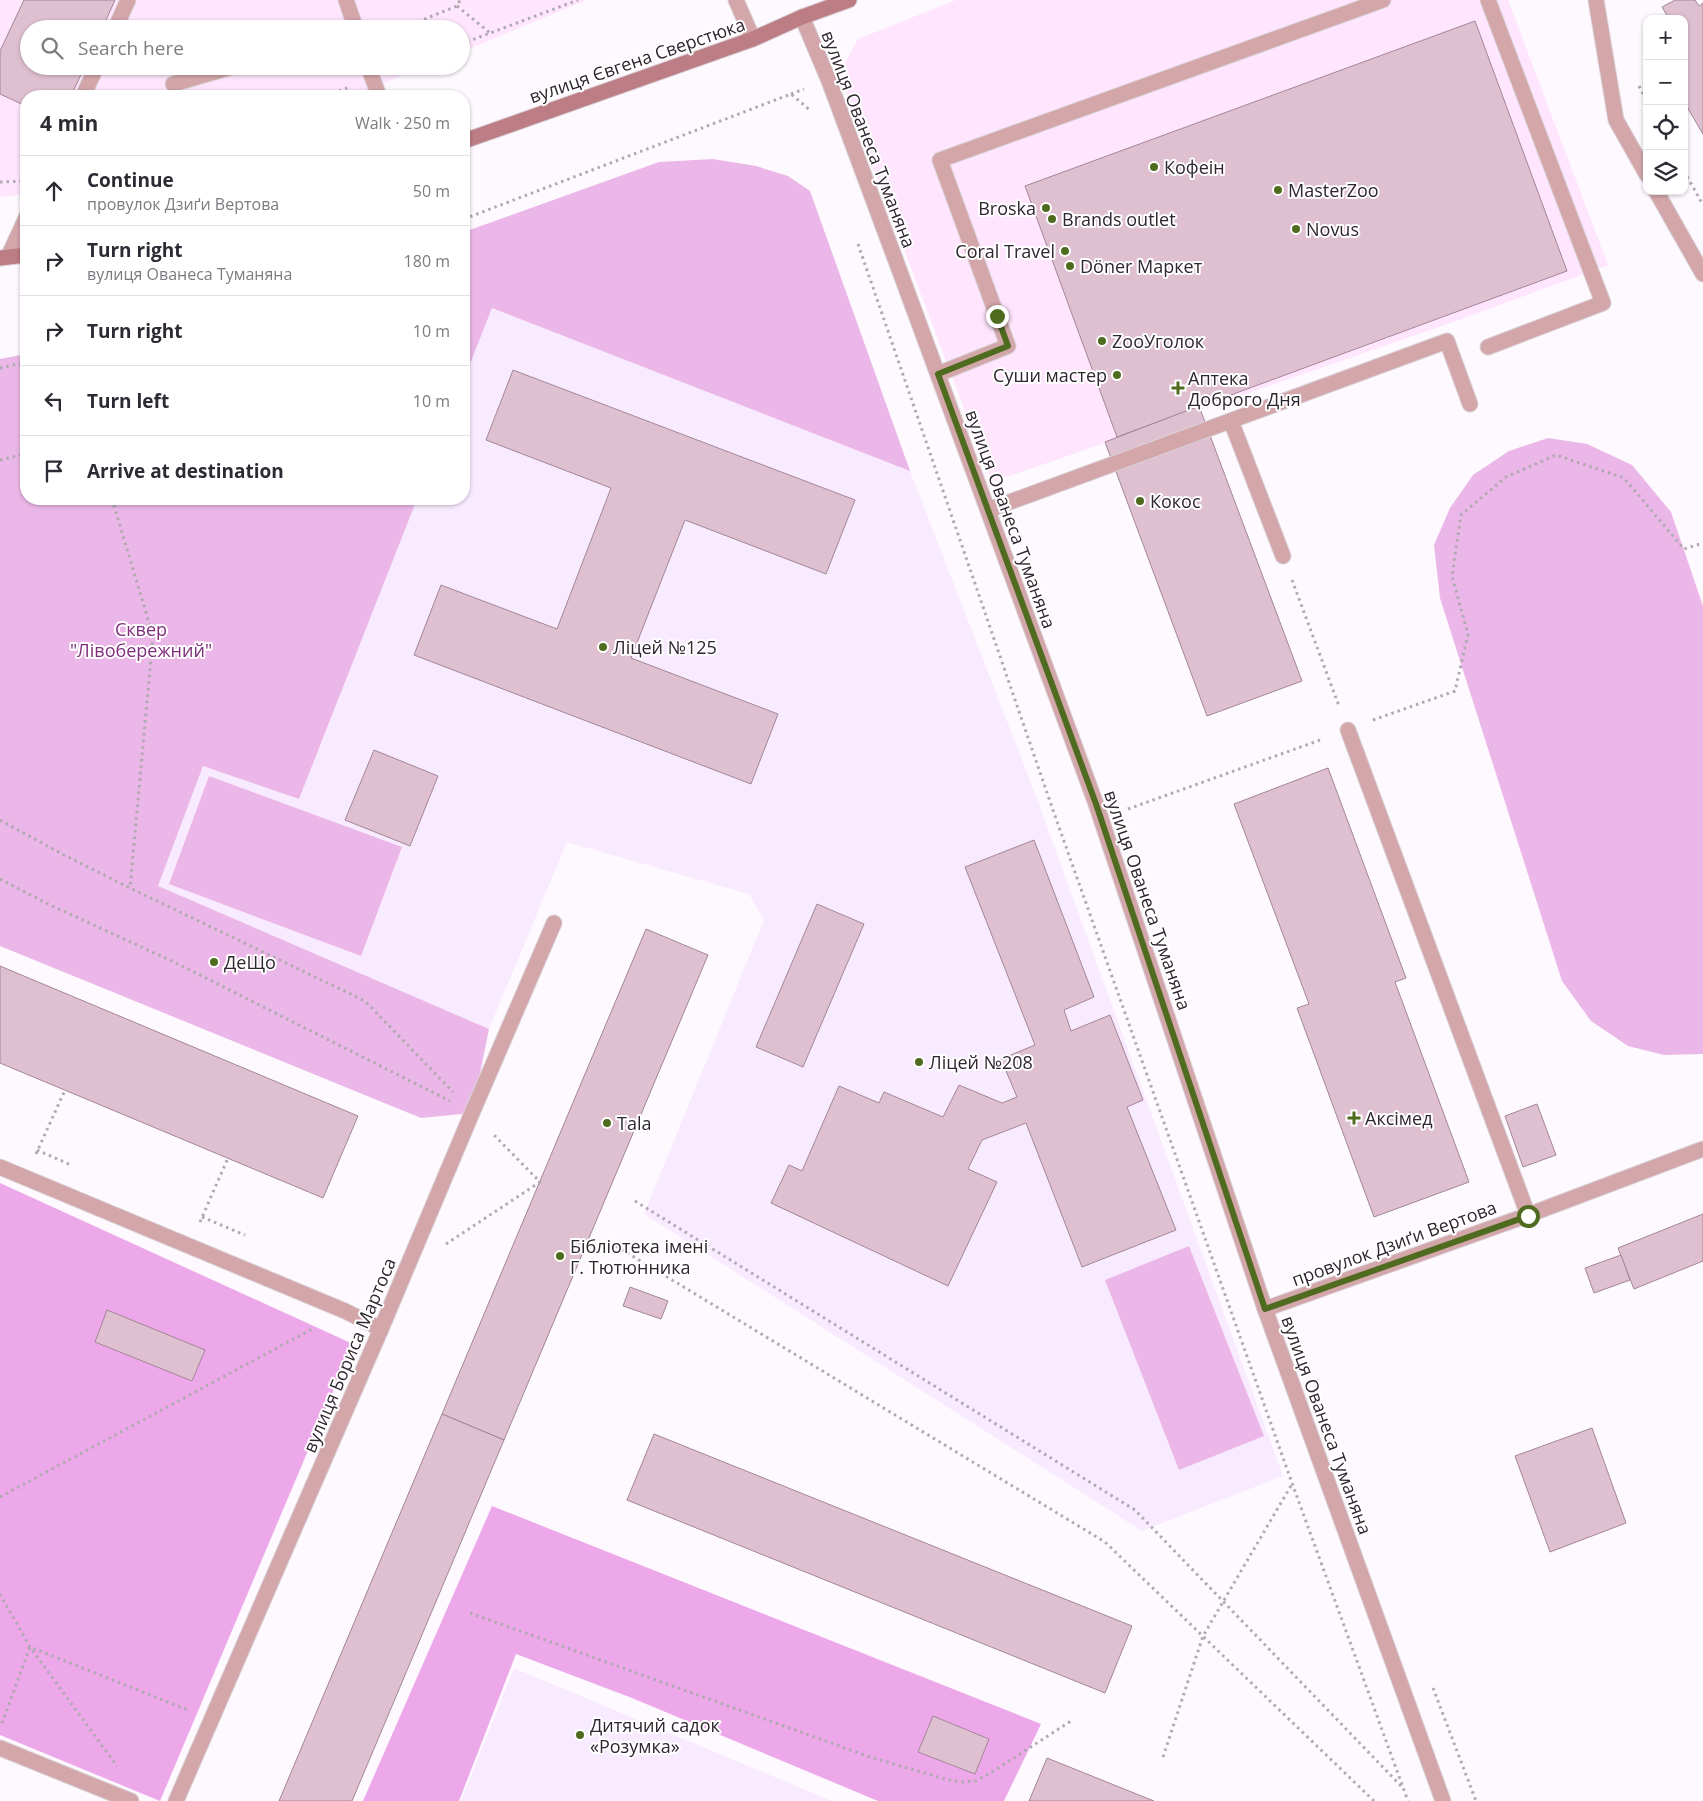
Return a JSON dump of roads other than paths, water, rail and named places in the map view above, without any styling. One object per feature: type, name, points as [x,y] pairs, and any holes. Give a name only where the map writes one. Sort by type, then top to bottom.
[{"type":"main road","name":"вулиця Євгена Сверстюка","points":[[470,139],[753,39],[802,17],[849,0]]},
{"type":"main road","points":[[4,258],[20,256]]},
{"type":"street","points":[[119,20],[128,0]]},
{"type":"street","points":[[346,0],[353,20]]},
{"type":"street","points":[[736,0],[753,39]]},
{"type":"street","points":[[938,374],[1008,346],[940,160],[1383,0]]},
{"type":"street","points":[[1488,0],[1604,303],[1488,347]]},
{"type":"street","points":[[1596,0],[1616,120],[1643,168]]},
{"type":"street","name":"вулиця Ованеса Туманяна","points":[[802,17],[829,81],[1096,804],[1265,1309],[1443,1801]]},
{"type":"street","points":[[86,90],[93,75]]},
{"type":"street","points":[[173,84],[204,75]]},
{"type":"street","points":[[371,75],[377,90]]},
{"type":"street","points":[[1658,195],[1703,274]]},
{"type":"street","points":[[4,258],[20,229]]},
{"type":"street","points":[[988,510],[1447,340],[1470,404]]},
{"type":"street","points":[[1231,421],[1283,556]]},
{"type":"street","points":[[1348,730],[1528,1216]]},
{"type":"street","name":"вулиця Бориса Мартоса","points":[[176,1801],[382,1329],[554,923]]},
{"type":"street","name":"провулок Дзиґи Вертова","points":[[1265,1309],[1528,1216],[1703,1148]]},
{"type":"street","points":[[0,1166],[345,1311],[382,1329]]},
{"type":"street","points":[[0,1748],[131,1801]]},
{"type":"place","name":"Кофеін","points":[[1154,167]]},
{"type":"place","name":"MasterZoo","points":[[1278,190]]},
{"type":"place","name":"Broska","points":[[1046,208]]},
{"type":"place","name":"Brands outlet","points":[[1052,219]]},
{"type":"place","name":"Novus","points":[[1296,229]]},
{"type":"place","name":"Coral Travel","points":[[1065,251]]},
{"type":"place","name":"Döner Маркет","points":[[1070,266]]},
{"type":"place","name":"ZooУголок","points":[[1102,341]]},
{"type":"place","name":"Суши мастер","points":[[1117,375]]},
{"type":"place","name":"Аптека Доброго Дня","points":[[1178,388]]},
{"type":"place","name":"Кокос","points":[[1140,501]]},
{"type":"place","name":"Ліцей №125","points":[[603,647]]},
{"type":"place","name":"ДеЩо","points":[[214,962]]},
{"type":"place","name":"Ліцей №208","points":[[919,1062]]},
{"type":"place","name":"Аксімед","points":[[1354,1118]]},
{"type":"place","name":"Tala","points":[[607,1123]]},
{"type":"place","name":"Бібліотека імені Г. Тютюнника","points":[[560,1256]]},
{"type":"place","name":"Дитячий садок «Розумка»","points":[[580,1735]]},
{"type":"park label","name":"Сквер \"Лівобережний\"","points":[[141,639]]}]
